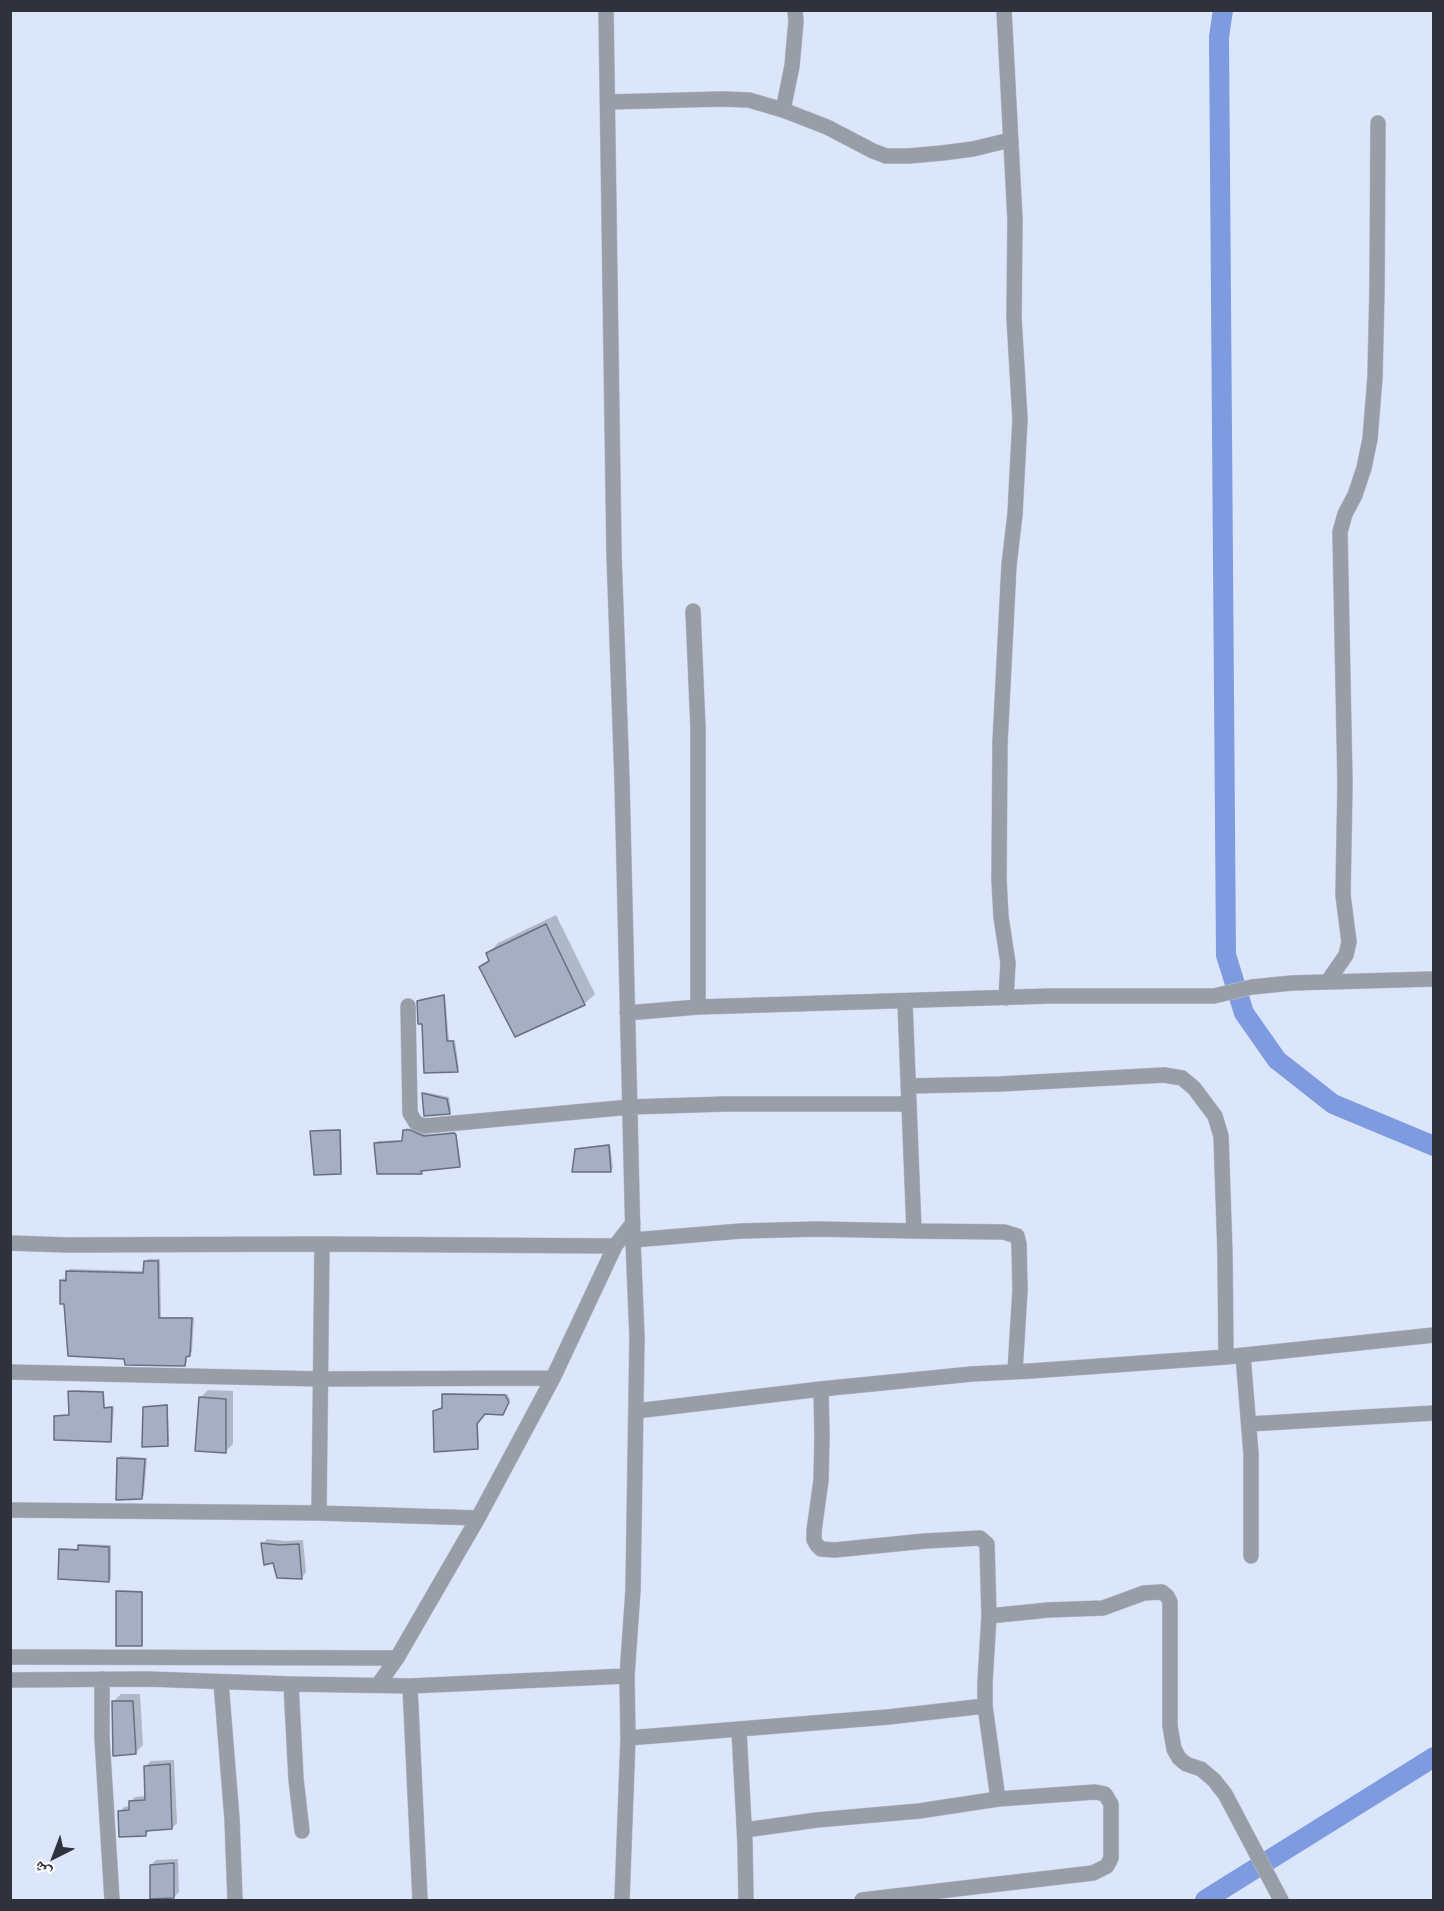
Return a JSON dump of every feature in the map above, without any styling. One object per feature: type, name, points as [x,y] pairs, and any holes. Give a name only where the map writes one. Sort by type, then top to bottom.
[{"type":"street","points":[[606,10],[614,542],[633,1240],[638,1337],[633,1590],[627,1676],[628,1738],[622,1900]]},
{"type":"street","points":[[783,110],[792,66],[795,10]]},
{"type":"street","points":[[1004,10],[1015,220],[1014,318],[1020,418],[1015,514],[1009,565],[1000,743],[999,880],[1001,917],[1008,963],[1006,998]]},
{"type":"street","points":[[608,102],[749,100],[827,127],[886,156],[942,153],[973,149],[1010,140]]},
{"type":"street","points":[[1328,981],[1346,955],[1349,942],[1343,894],[1345,783],[1340,532],[1364,468],[1370,439],[1375,377],[1378,123]]},
{"type":"street","points":[[693,611],[698,728],[698,1007]]},
{"type":"street","points":[[627,1013],[698,1007],[1060,996],[1214,996],[1252,987],[1328,981],[1434,979]]},
{"type":"street","points":[[904,1002],[914,1231]]},
{"type":"street","points":[[408,1006],[410,1113],[420,1125],[630,1107],[726,1104],[908,1104]]},
{"type":"street","points":[[908,1086],[1164,1076],[1182,1078],[1194,1088],[1215,1116],[1221,1136],[1226,1357]]},
{"type":"street","points":[[378,1685],[397,1658],[478,1518],[554,1378],[615,1246],[633,1224]]},
{"type":"street","points":[[633,1240],[818,1229],[1004,1232],[1017,1236],[1020,1290],[1015,1372]]},
{"type":"street","points":[[10,1243],[615,1246]]},
{"type":"street","points":[[319,1513],[322,1244]]},
{"type":"street","points":[[636,1412],[821,1389],[972,1374],[1226,1357],[1434,1335]]},
{"type":"street","points":[[1244,1355],[1252,1492],[1251,1556]]},
{"type":"street","points":[[10,1372],[321,1379],[554,1378]]},
{"type":"street","points":[[821,1389],[821,1480],[814,1531],[814,1540],[821,1549],[835,1550],[980,1538],[987,1544],[989,1616],[985,1706],[998,1799]]},
{"type":"street","points":[[1249,1424],[1434,1413]]},
{"type":"street","points":[[10,1510],[319,1513],[478,1518]]},
{"type":"street","points":[[989,1616],[1048,1610],[1103,1608],[1156,1591],[1167,1596],[1170,1615],[1170,1726],[1174,1749],[1179,1758],[1186,1764],[1201,1769],[1225,1794],[1281,1900]]},
{"type":"street","points":[[10,1657],[397,1658]]},
{"type":"street","points":[[10,1680],[147,1679],[410,1686],[627,1676]]},
{"type":"street","points":[[102,1679],[102,1738],[112,1900]]},
{"type":"street","points":[[221,1682],[232,1819],[234,1900]]},
{"type":"street","points":[[291,1684],[296,1779],[302,1831]]},
{"type":"street","points":[[410,1686],[420,1900]]},
{"type":"street","points":[[628,1738],[888,1717],[985,1706]]},
{"type":"street","points":[[739,1730],[745,1830],[746,1900]]},
{"type":"street","points":[[745,1830],[817,1820],[920,1811],[998,1799],[1095,1792],[1105,1794],[1111,1804],[1111,1857],[1107,1866],[1093,1873],[862,1900]]},
{"type":"building","points":[[546,924],[585,1005],[515,1037],[479,967],[489,961],[486,953]]},
{"type":"building","points":[[444,995],[447,1041],[453,1041],[458,1072],[424,1073],[422,1024],[418,1024],[417,1001]]},
{"type":"building","points":[[422,1093],[447,1099],[450,1114],[424,1116]]},
{"type":"building","points":[[340,1130],[341,1174],[314,1175],[310,1131]]},
{"type":"building","points":[[403,1130],[410,1130],[424,1136],[454,1133],[460,1167],[421,1171],[422,1174],[377,1174],[374,1143],[402,1141]]},
{"type":"building","points":[[609,1145],[611,1172],[572,1172],[575,1149]]},
{"type":"building","points":[[144,1261],[158,1261],[159,1318],[192,1318],[190,1356],[186,1357],[185,1366],[125,1365],[124,1359],[68,1356],[64,1304],[60,1304],[60,1280],[66,1281],[66,1271],[143,1273]]},
{"type":"building","points":[[68,1391],[103,1392],[104,1408],[112,1407],[111,1442],[54,1440],[54,1416],[69,1415]]},
{"type":"building","points":[[442,1394],[505,1395],[509,1402],[503,1415],[485,1414],[477,1424],[478,1449],[434,1452],[433,1411],[442,1408]]},
{"type":"building","points":[[199,1397],[226,1399],[226,1453],[195,1451]]},
{"type":"building","points":[[167,1405],[168,1446],[142,1447],[143,1407]]},
{"type":"building","points":[[117,1458],[145,1459],[142,1499],[116,1500]]},
{"type":"building","points":[[261,1543],[299,1544],[302,1579],[277,1578],[273,1563],[264,1565]]},
{"type":"building","points":[[78,1545],[109,1547],[109,1582],[58,1579],[59,1549],[78,1550]]},
{"type":"building","points":[[116,1591],[142,1592],[142,1646],[116,1646]]},
{"type":"building","points":[[112,1701],[133,1701],[136,1754],[113,1756]]},
{"type":"building","points":[[170,1764],[172,1829],[146,1831],[146,1836],[119,1837],[118,1811],[129,1810],[129,1801],[145,1800],[144,1766]]},
{"type":"building","points":[[174,1863],[174,1898],[150,1899],[150,1865]]},
{"type":"waterway","points":[[1223,10],[1219,37],[1226,955],[1244,1013],[1277,1060],[1333,1104],[1434,1146]]},
{"type":"waterway","points":[[1205,1900],[1434,1757]]}]
